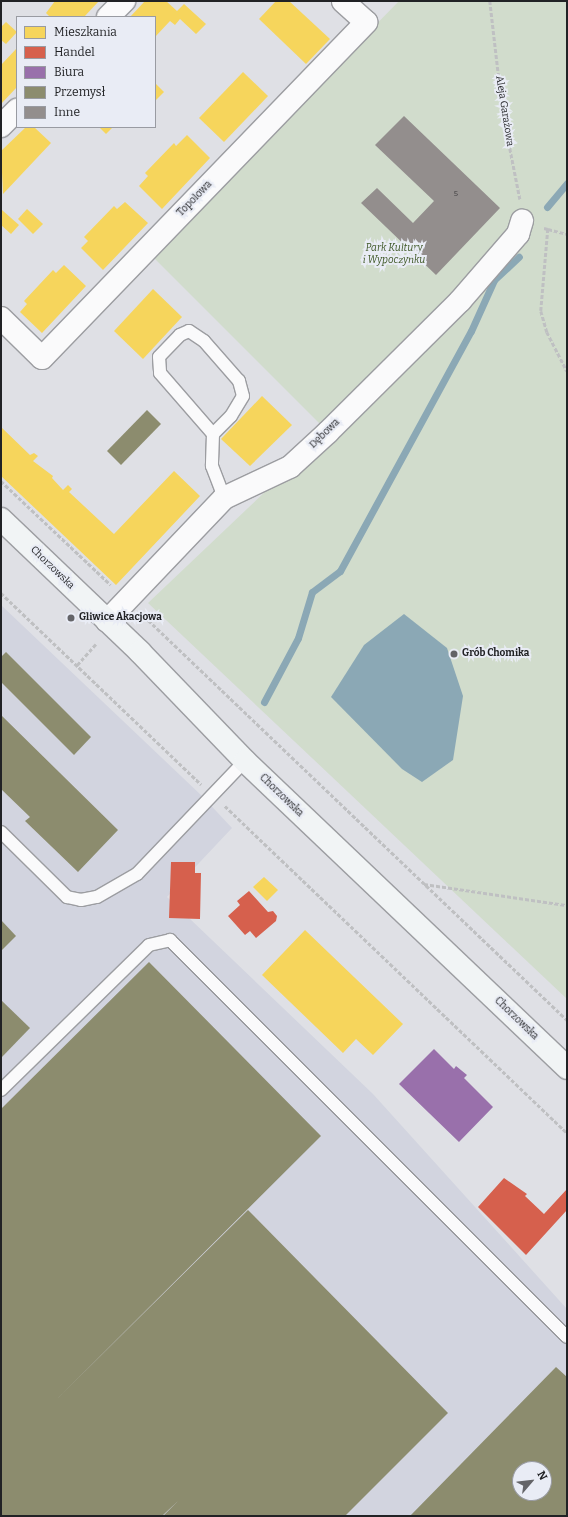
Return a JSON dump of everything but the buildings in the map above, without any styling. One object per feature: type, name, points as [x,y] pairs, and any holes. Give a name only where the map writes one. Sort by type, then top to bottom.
[{"type":"main road","name":"Chorzowska","points":[[1,519],[107,621],[245,761],[567,1068]]},
{"type":"street","points":[[109,16],[124,1]]},
{"type":"street","name":"Topolowa","points":[[1,318],[42,358],[366,22],[344,1]]},
{"type":"street","points":[[1,126],[16,111]]},
{"type":"street","name":"Dębowa","points":[[107,621],[224,498],[290,467],[328,432],[460,301],[518,234],[522,221]]},
{"type":"lane","points":[[213,434],[231,416],[243,396],[239,381],[204,341],[189,331],[180,335],[159,357],[160,373],[213,434],[212,466],[224,498]]},
{"type":"lane","points":[[1,832],[67,897],[81,900],[97,897],[137,874],[245,761]]},
{"type":"lane","points":[[1,1090],[149,945],[170,940],[567,1337]]},
{"type":"path","name":"Aleja Garażowa","points":[[490,1],[503,113],[522,221]]},
{"type":"path","points":[[522,221],[548,229],[541,310],[547,332],[567,371]]},
{"type":"path","points":[[1,481],[567,1020]]},
{"type":"path","points":[[1,593],[567,1133]]},
{"type":"path","points":[[77,665],[96,644]]},
{"type":"path","points":[[424,884],[567,905]]},
{"type":"shaded area","points":[[1,605],[202,796],[232,828],[167,897],[373,1094],[567,1309],[567,1516],[1,1516]]},
{"type":"green space","name":"Park Kultury i Wypoczynku","points":[[399,1],[567,1],[567,999],[148,603],[328,432],[151,255]]},
{"type":"water","points":[[404,614],[447,648],[463,696],[453,760],[422,782],[402,769],[331,697],[364,645]]},
{"type":"waterway","points":[[547,207],[567,183]]},
{"type":"waterway","points":[[264,702],[298,638],[312,592],[340,571],[471,331],[494,280],[519,257]]},
{"type":"place","name":"Gliwice Akacjowa","points":[[71,618]]},
{"type":"place","name":"Grób Chomika","points":[[454,654]]}]
